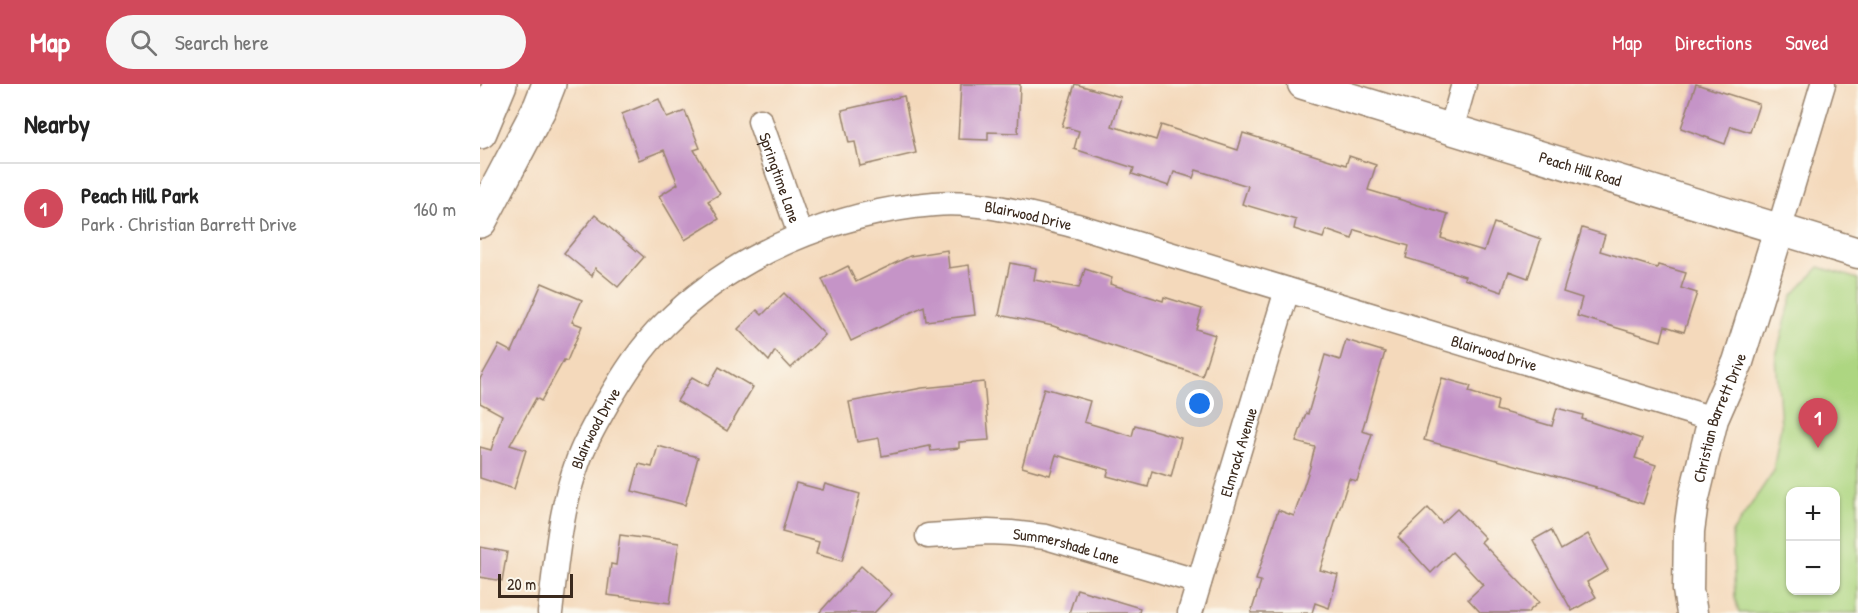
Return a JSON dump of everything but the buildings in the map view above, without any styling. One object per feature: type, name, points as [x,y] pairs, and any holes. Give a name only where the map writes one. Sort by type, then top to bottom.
[{"type":"main road","points":[[480,132],[500,84]]},
{"type":"main road","points":[[480,221],[540,107],[549,84]]},
{"type":"street","name":"Peach Hill Road","points":[[1303,84],[1858,253]]},
{"type":"street","points":[[1451,130],[1464,84]]},
{"type":"street","points":[[1779,230],[1823,84]]},
{"type":"street","name":"Springtime Lane","points":[[760,121],[800,234]]},
{"type":"street","name":"Blairwood Drive","points":[[550,613],[560,530],[577,462],[589,435],[627,368],[665,324],[707,288],[758,255],[800,234],[874,213],[934,204],[963,204],[999,207],[1077,226],[1713,419]]},
{"type":"street","name":"Christian Barrett Drive","points":[[1692,613],[1688,590],[1689,531],[1693,502],[1713,419],[1738,362],[1779,230]]},
{"type":"street","name":"Elmrock Avenue","points":[[1190,613],[1287,290]]},
{"type":"street","name":"Summershade Lane","points":[[928,536],[987,532],[1046,537],[1199,582]]},
{"type":"green space","points":[[1819,267],[1858,279],[1858,613],[1739,613],[1735,598],[1732,533],[1773,472],[1781,425],[1776,356],[1792,296]]},
{"type":"place","name":"Peach Hill Park","points":[[1818,448]]}]
